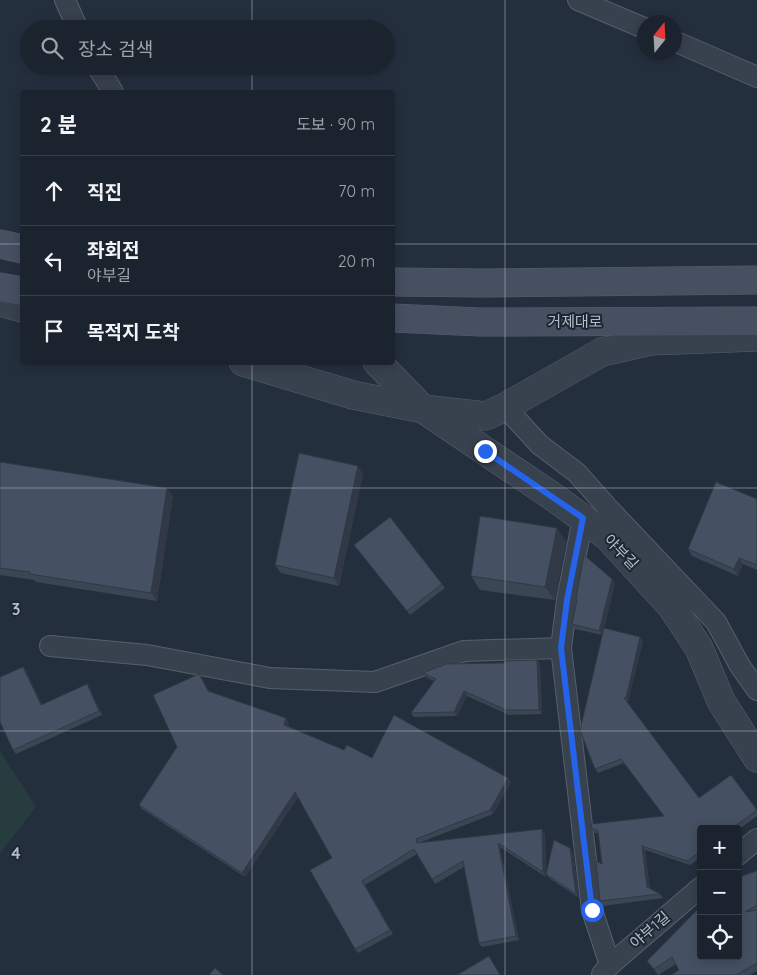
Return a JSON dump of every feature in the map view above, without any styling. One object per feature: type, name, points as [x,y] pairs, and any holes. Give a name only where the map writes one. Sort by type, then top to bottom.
[{"type":"main road","points":[[0,244],[20,249]]},
{"type":"main road","points":[[395,282],[757,280]]},
{"type":"main road","points":[[0,286],[20,291]]},
{"type":"main road","name":"거제대로","points":[[395,318],[480,322],[757,321]]},
{"type":"street","points":[[0,302],[20,307]]},
{"type":"street","points":[[253,365],[353,395],[423,409],[486,416],[602,352],[651,341],[757,337]]},
{"type":"street","name":"야부길","points":[[380,365],[423,409],[608,536],[672,606],[698,648],[721,701],[757,758]]},
{"type":"lane","points":[[65,0],[74,20]]},
{"type":"lane","points":[[578,0],[637,25]]},
{"type":"lane","points":[[682,44],[757,77]]},
{"type":"lane","points":[[103,75],[112,90]]},
{"type":"lane","points":[[505,407],[540,445],[577,473],[716,622],[740,666],[757,690]]},
{"type":"lane","points":[[583,518],[567,600],[561,648],[592,910],[606,970]]},
{"type":"lane","points":[[50,646],[147,655],[270,678],[375,682],[464,651],[561,648]]},
{"type":"lane","points":[[742,852],[757,839]]},
{"type":"lane","name":"야부1길","points":[[606,970],[697,890]]},
{"type":"green space","points":[[0,751],[36,807],[0,853]]},
{"type":"building","points":[[299,453],[358,466],[334,578],[275,565]]},
{"type":"building","points":[[0,462],[167,488],[151,593],[0,568]]},
{"type":"building","points":[[716,482],[757,499],[757,565],[739,558],[734,569],[688,549]]},
{"type":"building","points":[[480,516],[557,528],[545,587],[471,576]]},
{"type":"building","points":[[390,517],[442,584],[407,611],[354,545]]},
{"type":"building","points":[[584,555],[612,579],[599,631],[572,624]]},
{"type":"building","points":[[604,628],[640,637],[626,698],[624,698],[699,798],[731,775],[757,810],[736,825],[697,825],[697,854],[687,861],[642,846],[647,887],[660,894],[600,901],[596,861],[602,864],[598,831],[592,829],[591,824],[664,816],[621,759],[595,769],[580,730]]},
{"type":"building","points":[[537,660],[539,710],[506,710],[464,691],[454,712],[411,713],[436,679],[423,673],[446,664],[504,663],[504,661]]},
{"type":"building","points":[[23,667],[41,705],[87,684],[99,711],[13,750],[0,722],[0,677]]},
{"type":"building","points":[[199,674],[208,691],[286,718],[284,725],[344,750],[347,745],[372,758],[394,715],[508,778],[490,810],[416,839],[417,843],[542,829],[543,872],[498,843],[516,936],[479,943],[463,861],[432,879],[414,849],[362,881],[390,930],[355,949],[310,870],[332,858],[295,792],[242,873],[139,805],[177,747],[153,695]]},
{"type":"building","points":[[554,840],[570,848],[576,894],[546,874]]},
{"type":"building","points":[[757,871],[757,905],[745,912],[757,910],[757,963],[736,975],[671,975],[679,970],[672,957],[654,969],[647,961],[697,910],[697,960],[742,960],[742,876]]},
{"type":"building","points":[[489,956],[500,975],[457,975]]},
{"type":"building","points":[[215,968],[223,975],[209,975]]},
{"type":"route","points":[[485,451],[583,518],[567,600],[561,648],[592,910]]}]
